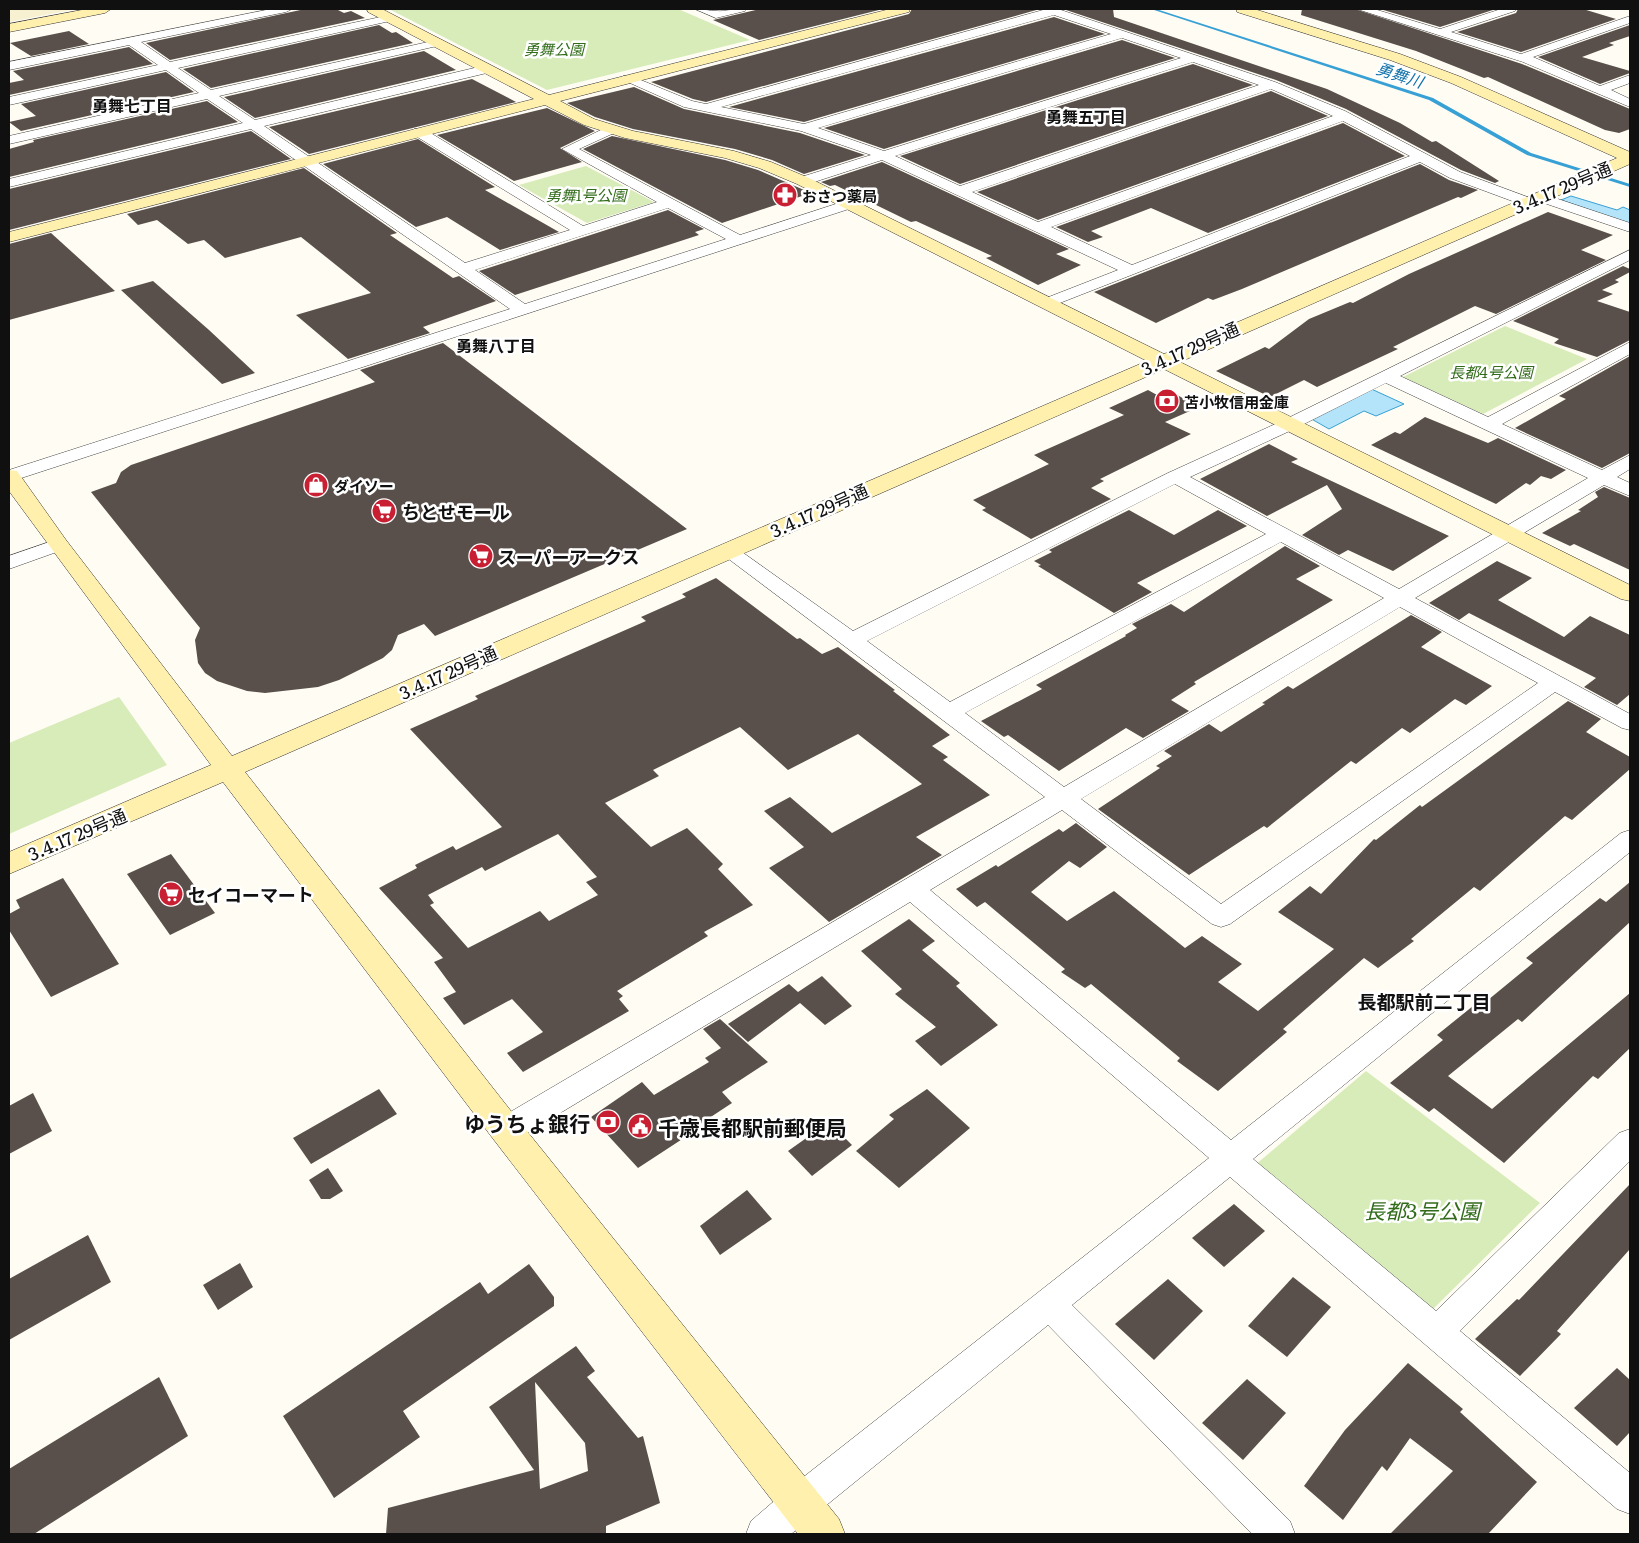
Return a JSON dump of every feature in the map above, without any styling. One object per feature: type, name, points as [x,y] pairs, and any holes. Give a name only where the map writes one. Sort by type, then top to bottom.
[{"type":"street","points":[[9,28],[105,9]]},
{"type":"street","points":[[9,66],[286,9]]},
{"type":"street","points":[[372,9],[579,118],[609,130],[728,154],[765,165],[803,181],[1047,302],[1288,425],[1630,594]]},
{"type":"street","points":[[701,9],[716,15],[741,9]]},
{"type":"street","points":[[9,237],[904,9]]},
{"type":"street","points":[[1242,9],[1395,57],[1456,80],[1630,158]]},
{"type":"street","points":[[1363,9],[1523,57],[1630,103]]},
{"type":"street","points":[[1441,32],[1511,9]]},
{"type":"street","points":[[704,108],[1051,10],[1271,85],[1344,116],[1455,174],[1630,228]]},
{"type":"street","points":[[9,101],[390,18]]},
{"type":"street","points":[[1523,57],[1630,19]]},
{"type":"street","points":[[804,128],[1124,34]]},
{"type":"street","points":[[131,41],[304,162],[523,310]]},
{"type":"street","points":[[9,140],[437,43]]},
{"type":"street","points":[[803,181],[1194,58]]},
{"type":"street","points":[[9,183],[487,69]]},
{"type":"street","points":[[1600,90],[1630,78]]},
{"type":"street","points":[[627,79],[669,98],[704,108],[804,128],[884,156],[1131,270]]},
{"type":"street","points":[[960,191],[1271,85]]},
{"type":"street","points":[[1038,227],[1344,116]]},
{"type":"street","points":[[609,130],[569,149],[738,240]]},
{"type":"street","points":[[419,132],[582,231]]},
{"type":"street","points":[[1047,302],[1420,157]]},
{"type":"street","name":"3.4.17 29号通","points":[[9,864],[1630,158]]},
{"type":"street","points":[[462,269],[669,203]]},
{"type":"street","points":[[824,1534],[506,1130],[58,545],[9,476],[850,204]]},
{"type":"street","points":[[852,640],[1175,477],[1288,425],[1630,254]]},
{"type":"street","points":[[1488,424],[1630,347]]},
{"type":"street","points":[[1386,376],[1630,490]]},
{"type":"street","points":[[506,1130],[1630,461]]},
{"type":"street","points":[[1175,477],[1630,723]]},
{"type":"street","points":[[948,713],[1282,534]]},
{"type":"street","points":[[9,563],[58,545]]},
{"type":"street","points":[[728,551],[852,640],[1062,800],[1221,917],[1554,682]]},
{"type":"street","points":[[764,1534],[800,1503],[1630,839]]},
{"type":"street","points":[[912,888],[1630,1496]]},
{"type":"street","points":[[1437,1332],[1630,1142]]},
{"type":"street","points":[[1049,1304],[1276,1534]]},
{"type":"shaded area","points":[[9,9],[76,9],[9,22]]},
{"type":"green space","name":"勇舞公園","points":[[389,9],[678,9],[750,40],[547,90]]},
{"type":"green space","name":"勇舞1号公園","points":[[586,166],[654,202],[587,223],[519,185]]},
{"type":"green space","name":"長都4号公園","points":[[1505,326],[1587,359],[1483,414],[1403,377]]},
{"type":"green space","points":[[119,697],[167,765],[9,834],[9,743]]},
{"type":"green space","name":"長都3号公園","points":[[1366,1071],[1540,1203],[1429,1313],[1254,1166]]},
{"type":"water","points":[[1571,196],[1617,210],[1623,207],[1630,210],[1630,224],[1561,200]]},
{"type":"water","points":[[1367,387],[1404,404],[1376,416],[1364,411],[1329,429],[1308,417]]},
{"type":"building","points":[[305,9],[336,9],[344,13],[351,11],[365,18],[170,60],[146,43]]},
{"type":"building","points":[[760,9],[883,9],[759,40],[713,20]]},
{"type":"building","points":[[912,9],[1040,9],[706,102],[693,99],[651,82],[909,14]]},
{"type":"building","points":[[1063,9],[1113,9],[1114,17],[1327,89],[1400,123],[1432,142],[1436,141],[1499,181],[1495,183],[1461,170],[1346,109],[1276,80]]},
{"type":"building","points":[[1302,9],[1355,9],[1522,64],[1630,109],[1630,129],[1619,133],[1605,130],[1488,77],[1484,78],[1416,51],[1301,15]]},
{"type":"building","points":[[1380,9],[1496,9],[1440,27]]},
{"type":"building","points":[[1518,9],[1583,9],[1616,19],[1521,52],[1457,32],[1516,13]]},
{"type":"building","points":[[1054,17],[1105,34],[804,122],[729,107]]},
{"type":"building","points":[[379,25],[392,33],[396,32],[413,43],[211,88],[183,69]]},
{"type":"building","points":[[1630,25],[1630,36],[1609,43],[1614,45],[1582,57],[1630,71],[1630,73],[1600,84],[1538,57]]},
{"type":"building","points":[[69,31],[89,44],[31,56],[10,43]]},
{"type":"building","points":[[1122,40],[1175,58],[884,149],[824,128]]},
{"type":"building","points":[[129,47],[153,64],[9,95],[9,83],[24,80],[13,71]]},
{"type":"building","points":[[424,51],[456,70],[255,118],[224,97]]},
{"type":"building","points":[[1193,64],[1253,85],[960,184],[900,156]]},
{"type":"building","points":[[166,72],[194,92],[21,131],[9,122],[36,116],[21,104]]},
{"type":"building","points":[[472,79],[516,102],[309,154],[269,127]]},
{"type":"building","points":[[634,87],[684,109],[800,133],[865,155],[804,174],[772,160],[735,149],[633,129],[595,117],[567,103]]},
{"type":"building","points":[[1271,91],[1328,116],[1038,220],[977,192]]},
{"type":"building","points":[[207,101],[238,122],[9,177],[9,149],[34,142],[33,140]]},
{"type":"building","points":[[547,108],[595,131],[560,148],[582,162],[514,181],[437,135]]},
{"type":"building","points":[[1343,123],[1405,156],[1208,233],[1151,208],[1091,231],[1103,237],[1088,242],[1056,227]]},
{"type":"building","points":[[251,131],[291,159],[9,230],[9,189]]},
{"type":"building","points":[[612,136],[725,160],[758,170],[811,193],[722,223],[583,149]]},
{"type":"building","points":[[418,139],[495,187],[485,190],[559,232],[500,250],[447,217],[416,227],[323,164]]},
{"type":"building","points":[[882,162],[1069,249],[1056,254],[1081,265],[1038,285],[986,258],[992,256],[916,221],[911,222],[835,185],[830,186],[821,182]]},
{"type":"building","points":[[1420,164],[1449,180],[1478,190],[1242,289],[1213,300],[1208,298],[1156,323],[1094,292]]},
{"type":"building","points":[[304,168],[397,233],[390,235],[453,278],[459,276],[496,301],[423,327],[430,333],[348,359],[296,315],[371,293],[301,237],[225,258],[204,240],[188,244],[157,220],[138,225],[127,214]]},
{"type":"building","points":[[668,210],[704,229],[695,232],[699,235],[515,295],[479,271]]},
{"type":"building","points":[[1548,212],[1613,235],[1581,250],[1606,260],[1496,314],[1475,306],[1393,347],[1398,349],[1317,387],[1304,380],[1270,397],[1216,371],[1265,347],[1269,349],[1309,319],[1350,302],[1353,303],[1409,274]]},
{"type":"building","points":[[51,233],[115,291],[9,320],[9,244]]},
{"type":"building","points":[[1623,266],[1630,269],[1630,272],[1615,280],[1619,282],[1602,290],[1613,294],[1597,301],[1630,312],[1630,340],[1597,357],[1554,343],[1559,339],[1513,321]]},
{"type":"building","points":[[153,281],[255,373],[222,384],[121,290]]},
{"type":"building","name":"ちとせモール","points":[[443,343],[687,529],[435,636],[424,624],[398,635],[392,650],[383,658],[339,680],[318,687],[265,693],[247,691],[217,681],[205,673],[198,663],[195,640],[200,628],[91,492],[116,483],[121,472],[131,465],[375,382],[360,370]]},
{"type":"building","points":[[1630,356],[1630,453],[1602,468],[1515,428],[1566,399],[1559,396]]},
{"type":"building","points":[[1148,390],[1157,395],[1168,390],[1199,407],[1165,422],[1191,434],[1100,479],[1104,481],[1091,488],[1111,499],[1031,539],[982,510],[986,508],[973,500],[1049,464],[1034,455],[1124,415],[1109,408]]},
{"type":"building","points":[[1425,417],[1488,443],[1498,438],[1566,470],[1551,479],[1541,476],[1530,485],[1526,483],[1496,504],[1371,445],[1395,432],[1400,434]]},
{"type":"building","points":[[1269,444],[1298,459],[1291,462],[1449,536],[1393,571],[1348,550],[1339,555],[1302,535],[1342,509],[1327,485],[1267,516],[1200,479]]},
{"type":"building","points":[[1604,487],[1630,498],[1630,570],[1574,544],[1570,546],[1542,533],[1581,511],[1578,510],[1598,497],[1595,492]]},
{"type":"building","points":[[1129,510],[1174,535],[1218,510],[1247,526],[1137,583],[1152,592],[1114,613],[1038,566],[1041,565],[1034,561],[1052,552],[1049,550]]},
{"type":"building","points":[[1285,546],[1320,566],[1296,579],[1333,600],[1194,682],[1196,684],[1171,700],[1189,711],[1143,738],[1126,728],[1059,771],[1008,735],[1004,737],[981,721],[1042,689],[1036,685],[1126,636],[1137,628],[1132,624],[1171,604],[1184,612]]},
{"type":"building","points":[[1497,561],[1532,578],[1498,600],[1564,637],[1590,616],[1630,635],[1630,694],[1617,705],[1584,687],[1596,678],[1469,613],[1459,620],[1429,603]]},
{"type":"building","points":[[716,578],[797,639],[800,638],[822,654],[838,647],[950,735],[932,746],[948,757],[943,760],[990,795],[916,837],[942,855],[829,922],[769,868],[804,847],[764,811],[790,797],[832,833],[922,784],[858,734],[788,770],[740,727],[653,770],[659,776],[605,803],[651,847],[687,828],[723,864],[718,869],[753,905],[704,932],[708,936],[617,991],[623,996],[619,999],[629,1011],[523,1072],[507,1053],[543,1032],[512,999],[464,1025],[443,998],[456,992],[434,962],[443,958],[379,888],[417,868],[415,865],[453,846],[456,850],[502,827],[410,729],[478,699],[475,696],[646,621],[641,617],[686,597],[682,594]],"holes":[[[558,834],[597,877],[586,882],[598,895],[549,921],[540,911],[468,948],[430,905],[434,903],[428,895],[482,867],[485,871]]]},
{"type":"building","points":[[1411,615],[1442,632],[1421,647],[1492,686],[1466,705],[1455,699],[1410,733],[1402,728],[1356,764],[1351,761],[1267,828],[1264,826],[1189,875],[1098,809],[1160,768],[1156,766],[1172,756],[1164,751],[1209,724],[1221,732],[1265,704],[1262,703],[1288,686],[1293,689]]},
{"type":"building","points":[[1568,701],[1601,719],[1586,732],[1630,757],[1630,769],[1572,820],[1565,816],[1480,891],[1474,887],[1411,939],[1414,941],[1378,968],[1364,958],[1283,1029],[1287,1032],[1218,1091],[1177,1061],[1180,1058],[1091,984],[1085,988],[1061,972],[1065,969],[985,902],[977,907],[956,889],[996,865],[998,867],[1059,829],[1063,832],[1076,823],[1107,847],[1080,868],[1069,861],[1031,892],[1067,921],[1114,891],[1185,948],[1202,936],[1242,964],[1218,982],[1258,1011],[1334,949],[1278,912],[1310,886],[1321,894],[1374,839],[1376,840],[1420,805],[1422,807]]},
{"type":"building","name":"セイコーマート","points":[[171,854],[215,913],[170,935],[127,874]]},
{"type":"building","points":[[63,878],[119,964],[51,997],[9,930],[9,914],[20,908],[16,900]]},
{"type":"building","points":[[1630,882],[1630,922],[1522,1022],[1518,1019],[1448,1076],[1492,1109],[1630,993],[1630,1048],[1598,1079],[1593,1076],[1504,1163],[1434,1108],[1429,1112],[1390,1083],[1443,1040],[1437,1035],[1473,1006],[1477,1009],[1533,963],[1526,958],[1600,898],[1606,902]]},
{"type":"building","points":[[909,919],[935,941],[922,950],[960,983],[956,986],[998,1025],[941,1066],[915,1041],[936,1027],[895,994],[902,989],[861,951]]},
{"type":"building","points":[[822,976],[852,1006],[825,1025],[800,1003],[748,1042],[728,1024],[789,984],[798,992]]},
{"type":"building","points":[[720,1019],[768,1062],[722,1092],[732,1103],[688,1132],[690,1134],[638,1168],[591,1117],[642,1082],[654,1095],[709,1062],[705,1058],[721,1048],[703,1029]]},
{"type":"building","points":[[379,1089],[397,1114],[311,1164],[293,1138]]},
{"type":"building","points":[[927,1089],[970,1128],[899,1188],[856,1151],[894,1119],[889,1115]]},
{"type":"building","points":[[33,1093],[52,1131],[9,1154],[9,1106]]},
{"type":"building","points":[[829,1122],[852,1145],[812,1176],[788,1151]]},
{"type":"building","points":[[328,1168],[343,1191],[330,1199],[321,1199],[309,1180]]},
{"type":"building","points":[[1630,1184],[1630,1249],[1557,1331],[1561,1334],[1520,1376],[1475,1339],[1517,1299],[1519,1300]]},
{"type":"building","points":[[747,1190],[772,1219],[720,1255],[700,1226]]},
{"type":"building","points":[[1234,1204],[1265,1231],[1224,1267],[1192,1238]]},
{"type":"building","points":[[88,1235],[111,1282],[9,1340],[9,1279]]},
{"type":"building","points":[[240,1263],[253,1287],[218,1310],[203,1285]]},
{"type":"building","points":[[529,1264],[554,1297],[554,1306],[403,1411],[420,1437],[334,1498],[283,1416],[480,1282],[488,1294]]},
{"type":"building","points":[[1293,1277],[1331,1307],[1287,1357],[1248,1326]]},
{"type":"building","points":[[1168,1279],[1203,1311],[1154,1360],[1115,1324]]},
{"type":"building","points":[[576,1346],[595,1371],[587,1377],[638,1438],[643,1436],[660,1503],[606,1526],[606,1534],[386,1534],[388,1508],[534,1470],[489,1407]],"holes":[[[535,1382],[585,1443],[588,1471],[540,1489]]]},
{"type":"building","points":[[1408,1363],[1463,1409],[1460,1412],[1537,1482],[1488,1534],[1390,1534],[1453,1471],[1410,1438],[1387,1471],[1382,1466],[1343,1520],[1304,1486],[1345,1430]]},
{"type":"building","points":[[1617,1368],[1630,1380],[1630,1432],[1617,1446],[1574,1408]]},
{"type":"building","points":[[159,1377],[188,1436],[34,1534],[9,1534],[9,1469]]},
{"type":"building","points":[[1247,1379],[1286,1413],[1243,1460],[1202,1423]]},
{"type":"waterway","name":"勇舞川","points":[[1153,9],[1431,99],[1529,154],[1630,186]]},
{"type":"place","name":"おさつ薬局","points":[[785,195]]},
{"type":"place","name":"苫小牧信用金庫","points":[[1167,401]]},
{"type":"place","name":"ダイソー","points":[[316,485]]},
{"type":"place","name":"ちとせモール","points":[[384,511]]},
{"type":"place","name":"スーパーアークス","points":[[481,556]]},
{"type":"place","name":"セイコーマート","points":[[171,894]]},
{"type":"place","name":"ゆうちょ銀行","points":[[608,1122]]},
{"type":"place","name":"千歳長都駅前郵便局","points":[[640,1126]]},
{"type":"district","name":"勇舞七丁目","points":[[132,105]]},
{"type":"district","name":"勇舞五丁目","points":[[1086,116]]},
{"type":"district","name":"勇舞八丁目","points":[[496,345]]},
{"type":"district","name":"長都駅前二丁目","points":[[1424,1001]]}]
